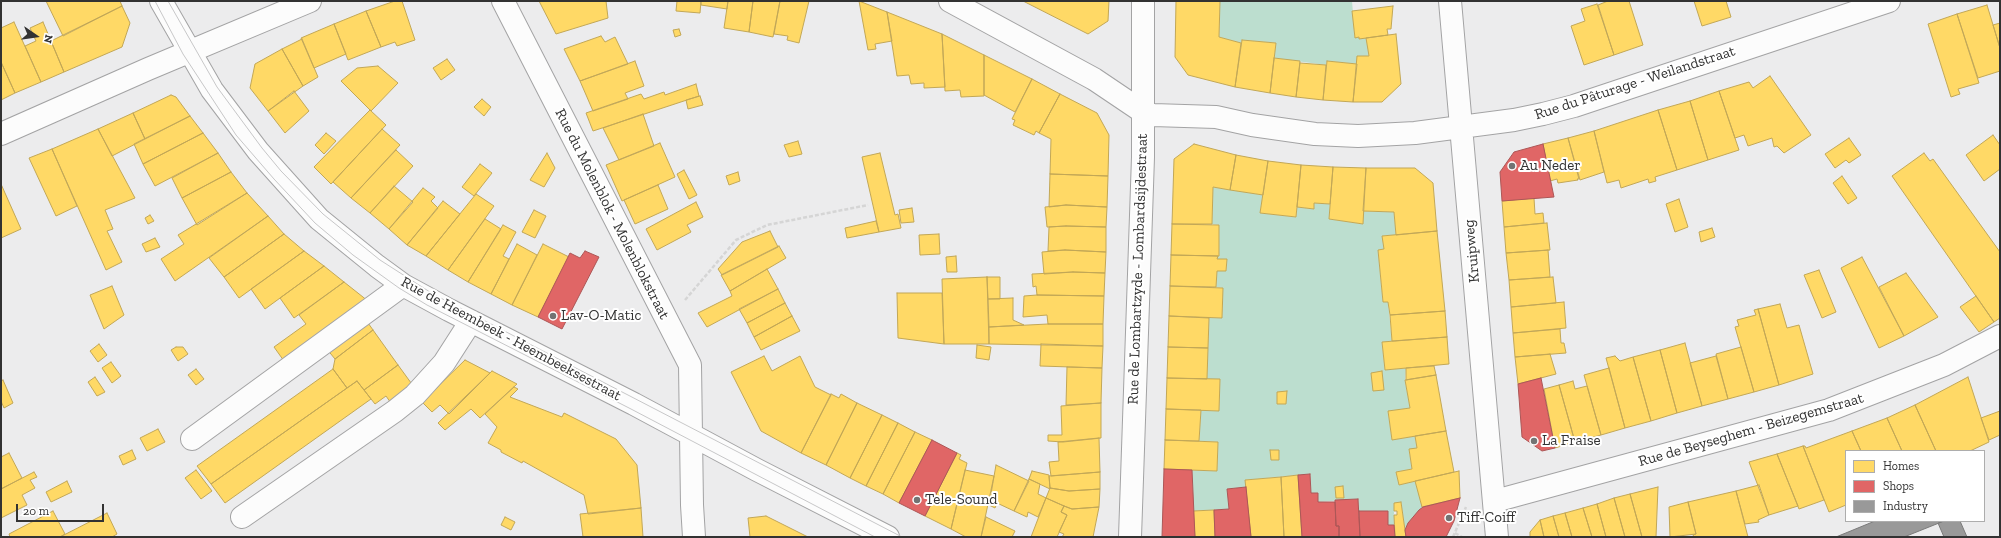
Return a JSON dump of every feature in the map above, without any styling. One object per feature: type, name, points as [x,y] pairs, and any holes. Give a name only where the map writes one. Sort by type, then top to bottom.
[{"type":"street","name":"Rue de Heembeek - Heembeeksestraat","points":[[161,1],[212,90],[241,130],[301,200],[337,234],[404,285],[888,537]]},
{"type":"street","points":[[1,134],[310,1]]},
{"type":"street","name":"Rue du Molenblok - Molenblokstraat","points":[[503,1],[690,365],[692,505],[694,537]]},
{"type":"street","name":"Rue du Pâturage - Weilandstraat","points":[[950,1],[1094,79],[1143,112],[1153,115],[1216,117],[1272,128],[1337,135],[1386,135],[1461,127],[1514,120],[1568,107],[1865,5],[1889,1]]},
{"type":"street","name":"Rue de Lombartzyde - Lombardsijdestraat","points":[[1130,537],[1143,112],[1144,1]]},
{"type":"street","name":"Kruipweg","points":[[1450,1],[1497,537]]},
{"type":"street","points":[[192,439],[404,285]]},
{"type":"street","points":[[242,517],[395,411],[415,395],[444,363],[471,321]]},
{"type":"street","name":"Rue de Beyseghem - Beizegemstraat","points":[[1494,501],[1829,410],[1944,365],[2000,336]]},
{"type":"path","name":"Rue du Molenblok - Molenblokstraat","points":[[684,302],[736,240],[767,225],[868,205]]},
{"type":"path","points":[[1456,533],[1462,537]]},
{"type":"green space","points":[[1220,1],[1352,1],[1355,37],[1366,38],[1369,56],[1357,56],[1357,64],[1327,61],[1326,65],[1274,58],[1276,43],[1242,40],[1241,43],[1219,37]]},
{"type":"green space","points":[[1213,187],[1263,195],[1260,213],[1296,217],[1297,207],[1314,209],[1314,203],[1330,204],[1329,219],[1363,224],[1363,211],[1394,212],[1396,235],[1383,236],[1384,249],[1378,250],[1383,302],[1388,302],[1392,341],[1382,343],[1385,370],[1406,368],[1405,381],[1410,408],[1388,412],[1392,440],[1415,436],[1417,448],[1409,450],[1412,469],[1396,472],[1399,485],[1415,481],[1423,507],[1405,530],[1401,502],[1394,504],[1394,525],[1388,525],[1388,511],[1359,511],[1358,499],[1318,502],[1318,493],[1311,493],[1310,474],[1246,480],[1246,487],[1227,489],[1229,509],[1193,511],[1192,470],[1217,471],[1218,442],[1199,441],[1201,410],[1219,411],[1220,380],[1207,379],[1209,318],[1222,318],[1223,288],[1216,287],[1217,271],[1226,271],[1227,259],[1217,259],[1219,225],[1212,224]]},
{"type":"building: Homes","points":[[46,1],[120,1],[122,6],[63,36]]},
{"type":"building: Homes","points":[[395,1],[402,1],[415,40],[397,46],[395,42],[381,47],[366,11]]},
{"type":"building: Homes","points":[[539,1],[606,1],[608,18],[556,34]]},
{"type":"building: Homes","points":[[677,1],[701,1],[700,13],[676,11]]},
{"type":"building: Homes","points":[[701,1],[728,1],[727,9],[701,5]]},
{"type":"building: Homes","points":[[728,1],[753,1],[749,32],[724,28]]},
{"type":"building: Homes","points":[[753,1],[780,1],[773,37],[749,32]]},
{"type":"building: Homes","points":[[780,1],[809,1],[799,43],[787,40],[788,36],[774,34]]},
{"type":"building: Homes","points":[[859,1],[887,12],[892,41],[875,44],[876,49],[868,50]]},
{"type":"building: Homes","points":[[1023,1],[1109,1],[1108,21],[1088,34]]},
{"type":"building: Homes","points":[[1176,1],[1220,1],[1219,37],[1241,43],[1235,87],[1188,75],[1175,57]]},
{"type":"building: Homes","points":[[1608,1],[1629,1],[1643,45],[1614,55],[1598,5]]},
{"type":"building: Homes","points":[[1694,1],[1726,1],[1731,17],[1702,26]]},
{"type":"building: Homes","points":[[1597,4],[1614,55],[1584,65],[1571,26],[1585,21],[1581,9]]},
{"type":"building: Homes","points":[[1987,5],[2000,48],[2000,71],[1978,78],[1957,14]]},
{"type":"building: Homes","points":[[122,6],[130,23],[122,47],[64,72],[51,41]]},
{"type":"building: Homes","points":[[1393,6],[1391,29],[1387,29],[1388,35],[1359,39],[1359,37],[1355,38],[1352,11]]},
{"type":"building: Homes","points":[[366,11],[381,47],[348,60],[334,24]]},
{"type":"building: Homes","points":[[887,12],[942,34],[945,87],[924,88],[924,83],[911,84],[909,75],[897,76]]},
{"type":"building: Homes","points":[[1957,14],[1979,83],[1958,89],[1960,94],[1951,97],[1928,24]]},
{"type":"building: Homes","points":[[14,22],[41,82],[15,93],[1,62],[1,28]]},
{"type":"building: Homes","points":[[43,22],[64,72],[41,82],[25,46],[36,41],[30,28]]},
{"type":"building: Homes","points":[[2000,23],[2000,48],[1993,25]]},
{"type":"building: Homes","points":[[334,24],[346,54],[314,68],[301,38]]},
{"type":"building: Homes","points":[[679,29],[681,35],[675,37],[673,30]]},
{"type":"building: Homes","points":[[942,34],[984,55],[984,96],[961,97],[960,90],[945,91]]},
{"type":"building: Homes","points":[[1396,34],[1401,84],[1382,102],[1353,102],[1357,56],[1369,56],[1366,38]]},
{"type":"building: Homes","points":[[601,36],[605,42],[615,37],[628,64],[580,81],[564,49]]},
{"type":"building: Homes","points":[[302,39],[318,77],[303,86],[282,49]]},
{"type":"building: Homes","points":[[1242,40],[1276,43],[1270,93],[1235,87]]},
{"type":"building: Homes","points":[[282,49],[303,86],[268,111],[250,88],[255,64]]},
{"type":"building: Homes","points":[[984,55],[1032,79],[1015,112],[984,95]]},
{"type":"building: Homes","points":[[1274,58],[1300,61],[1296,97],[1270,93]]},
{"type":"building: Homes","points":[[447,59],[455,70],[441,80],[433,68]]},
{"type":"building: Homes","points":[[635,61],[644,86],[625,93],[628,99],[593,111],[580,81]]},
{"type":"building: Homes","points":[[1327,61],[1357,64],[1353,102],[1323,100]]},
{"type":"building: Homes","points":[[1,62],[15,93],[1,100]]},
{"type":"building: Homes","points":[[1300,63],[1326,65],[1323,100],[1296,97]]},
{"type":"building: Homes","points":[[378,66],[398,83],[371,111],[341,81],[357,68]]},
{"type":"building: Homes","points":[[1770,76],[1811,135],[1784,153],[1777,146],[1774,147],[1772,138],[1748,146],[1744,135],[1735,138],[1719,91],[1749,82],[1753,88]]},
{"type":"building: Homes","points":[[1032,79],[1060,94],[1039,133],[1036,131],[1034,135],[1013,125],[1015,120],[1012,119]]},
{"type":"building: Homes","points":[[696,84],[699,96],[593,131],[586,113],[641,94],[644,99],[664,92],[665,95]]},
{"type":"building: Homes","points":[[294,91],[309,111],[285,133],[268,111]]},
{"type":"building: Homes","points":[[1719,91],[1739,150],[1708,160],[1690,101]]},
{"type":"building: Homes","points":[[1060,94],[1097,113],[1109,135],[1108,176],[1050,174],[1051,139],[1039,133]]},
{"type":"building: Homes","points":[[171,95],[176,97],[190,116],[145,139],[133,113]]},
{"type":"building: Homes","points":[[700,96],[703,105],[688,109],[686,100]]},
{"type":"building: Homes","points":[[482,99],[491,107],[484,116],[474,107]]},
{"type":"building: Homes","points":[[1690,101],[1708,160],[1677,170],[1658,110]]},
{"type":"building: Homes","points":[[370,110],[386,125],[331,184],[314,167]]},
{"type":"building: Homes","points":[[1658,110],[1677,170],[1655,177],[1656,181],[1649,183],[1648,179],[1621,188],[1619,180],[1607,183],[1594,131]]},
{"type":"building: Homes","points":[[133,113],[145,139],[112,156],[98,129]]},
{"type":"building: Homes","points":[[643,114],[654,146],[619,160],[603,128]]},
{"type":"building: Homes","points":[[190,116],[203,133],[143,164],[134,144]]},
{"type":"building: Homes","points":[[98,129],[135,198],[105,210],[113,229],[107,231],[122,262],[106,270],[52,149]]},
{"type":"building: Homes","points":[[382,129],[400,145],[351,198],[333,182]]},
{"type":"building: Homes","points":[[1594,131],[1604,172],[1580,180],[1568,138]]},
{"type":"building: Homes","points":[[203,133],[218,153],[155,186],[143,164]]},
{"type":"building: Homes","points":[[326,133],[336,141],[324,154],[315,145]]},
{"type":"building: Homes","points":[[1993,135],[2000,145],[2000,169],[1984,181],[1966,155]]},
{"type":"building: Homes","points":[[1568,138],[1579,179],[1558,183],[1557,179],[1550,181],[1543,144]]},
{"type":"building: Homes","points":[[1849,138],[1861,155],[1849,163],[1846,160],[1835,168],[1825,154]]},
{"type":"building: Homes","points":[[798,141],[802,154],[789,157],[784,145]]},
{"type":"building: Homes","points":[[660,143],[675,177],[622,201],[606,165]]},
{"type":"building: Homes","points":[[1194,144],[1236,155],[1230,190],[1213,187],[1212,224],[1172,224],[1174,159]]},
{"type":"building: Homes","points":[[52,149],[77,206],[56,216],[29,158]]},
{"type":"building: Homes","points":[[396,150],[413,166],[370,213],[351,198]]},
{"type":"building: Homes","points":[[218,153],[231,172],[182,198],[172,178]]},
{"type":"building: Homes","points":[[547,153],[555,168],[544,187],[530,180]]},
{"type":"building: Homes","points":[[880,153],[895,215],[898,214],[901,228],[879,232],[862,157]]},
{"type":"building: Homes","points":[[1924,153],[1930,161],[1933,159],[2000,252],[2000,318],[1994,322],[1892,176]]},
{"type":"building: Homes","points":[[1236,155],[1268,161],[1263,195],[1230,190]]},
{"type":"building: Homes","points":[[1268,161],[1301,165],[1296,217],[1260,213]]},
{"type":"building: Homes","points":[[480,164],[492,173],[474,196],[462,187]]},
{"type":"building: Homes","points":[[1301,165],[1333,167],[1330,204],[1314,203],[1314,209],[1297,207]]},
{"type":"building: Homes","points":[[1333,167],[1366,168],[1363,224],[1329,219]]},
{"type":"building: Homes","points":[[1366,168],[1415,168],[1433,183],[1437,231],[1396,235],[1394,212],[1363,211]]},
{"type":"building: Homes","points":[[684,170],[697,195],[689,199],[677,174]]},
{"type":"building: Homes","points":[[231,172],[247,193],[197,225],[182,198]]},
{"type":"building: Homes","points":[[738,172],[740,181],[729,185],[726,176]]},
{"type":"building: Homes","points":[[1050,174],[1108,176],[1107,207],[1066,205],[1049,207]]},
{"type":"building: Homes","points":[[1842,176],[1857,198],[1848,204],[1833,183]]},
{"type":"building: Homes","points":[[1,184],[21,229],[1,238]]},
{"type":"building: Homes","points":[[658,185],[668,209],[635,224],[624,200]]},
{"type":"building: Homes","points":[[394,186],[413,202],[389,229],[370,213]]},
{"type":"building: Homes","points":[[423,188],[435,197],[431,201],[438,208],[407,245],[389,229]]},
{"type":"building: Homes","points":[[247,193],[268,216],[175,281],[161,259],[184,244],[178,235]]},
{"type":"building: Homes","points":[[476,194],[494,206],[448,270],[426,256]]},
{"type":"building: Homes","points":[[1534,198],[1535,214],[1543,213],[1544,223],[1504,227],[1502,201]]},
{"type":"building: Homes","points":[[1679,199],[1688,227],[1675,232],[1666,204]]},
{"type":"building: Homes","points":[[443,201],[460,214],[426,256],[407,245]]},
{"type":"building: Homes","points":[[696,202],[703,217],[687,225],[691,232],[657,250],[646,229]]},
{"type":"building: Homes","points":[[1066,205],[1107,207],[1106,227],[1047,227],[1045,207]]},
{"type":"building: Homes","points":[[912,208],[914,222],[901,223],[899,210]]},
{"type":"building: Homes","points":[[534,210],[546,216],[535,238],[522,232]]},
{"type":"building: Homes","points":[[150,215],[154,221],[148,224],[145,218]]},
{"type":"building: Homes","points":[[268,216],[284,234],[224,277],[209,258]]},
{"type":"building: Homes","points":[[485,219],[501,229],[468,282],[448,270]]},
{"type":"building: Homes","points":[[876,221],[879,232],[847,238],[845,228]]},
{"type":"building: Homes","points":[[1547,223],[1550,250],[1506,253],[1504,227]]},
{"type":"building: Homes","points":[[1172,224],[1219,225],[1219,256],[1171,255]]},
{"type":"building: Homes","points":[[503,225],[516,232],[503,256],[509,259],[491,294],[468,282]]},
{"type":"building: Homes","points":[[1049,227],[1106,227],[1106,252],[1065,250],[1048,251]]},
{"type":"building: Homes","points":[[1712,228],[1715,237],[1701,242],[1699,232]]},
{"type":"building: Homes","points":[[770,231],[778,247],[722,275],[718,269],[742,242]]},
{"type":"building: Homes","points":[[1437,231],[1445,311],[1390,315],[1388,302],[1383,302],[1378,250],[1384,249],[1382,236]]},
{"type":"building: Homes","points":[[284,234],[304,251],[239,298],[224,277]]},
{"type":"building: Homes","points":[[939,234],[940,254],[920,255],[919,235]]},
{"type":"building: Homes","points":[[155,238],[160,247],[146,252],[142,244]]},
{"type":"building: Homes","points":[[517,244],[537,255],[512,305],[491,294]]},
{"type":"building: Homes","points":[[543,244],[569,257],[538,317],[512,305]]},
{"type":"building: Homes","points":[[779,246],[786,258],[730,291],[721,275]]},
{"type":"building: Homes","points":[[1065,250],[1106,252],[1105,273],[1073,272],[1044,274],[1042,252]]},
{"type":"building: Homes","points":[[1548,250],[1550,277],[1509,280],[1506,253]]},
{"type":"building: Homes","points":[[304,251],[324,266],[265,309],[251,289]]},
{"type":"building: Homes","points":[[1171,255],[1218,256],[1217,259],[1227,259],[1226,271],[1217,271],[1216,287],[1170,286]]},
{"type":"building: Homes","points":[[956,256],[957,272],[947,272],[946,257]]},
{"type":"building: Homes","points":[[1862,257],[1904,336],[1879,348],[1841,268]]},
{"type":"building: Homes","points":[[324,266],[344,282],[294,318],[280,298]]},
{"type":"building: Homes","points":[[767,269],[778,289],[707,327],[698,313],[732,296],[730,291]]},
{"type":"building: Homes","points":[[1819,270],[1836,312],[1822,318],[1804,275]]},
{"type":"building: Homes","points":[[1073,272],[1105,273],[1104,296],[1037,295],[1036,286],[1033,287],[1032,274]]},
{"type":"building: Homes","points":[[1906,273],[1938,317],[1904,336],[1879,287]]},
{"type":"building: Homes","points":[[987,277],[989,344],[944,344],[942,279]]},
{"type":"building: Homes","points":[[987,277],[1000,277],[1000,299],[988,299]]},
{"type":"building: Homes","points":[[1553,277],[1556,303],[1511,307],[1509,280]]},
{"type":"building: Homes","points":[[344,282],[368,301],[284,361],[274,347],[306,324],[299,315]]},
{"type":"building: Homes","points":[[112,286],[124,315],[104,329],[90,295]]},
{"type":"building: Homes","points":[[1170,286],[1223,288],[1222,318],[1169,316]]},
{"type":"building: Homes","points":[[778,289],[785,303],[747,323],[739,309]]},
{"type":"building: Homes","points":[[897,293],[942,293],[944,344],[898,338]]},
{"type":"building: Homes","points":[[1024,296],[1104,296],[1103,324],[1048,324],[1047,315],[1023,317]]},
{"type":"building: Homes","points":[[1976,296],[1994,322],[1979,332],[1960,307]]},
{"type":"building: Homes","points":[[1013,298],[1013,320],[1024,325],[989,327],[988,299]]},
{"type":"building: Homes","points":[[1564,302],[1566,328],[1513,333],[1511,307]]},
{"type":"building: Homes","points":[[785,303],[792,316],[754,337],[747,323]]},
{"type":"building: Homes","points":[[1780,304],[1787,328],[1799,325],[1813,374],[1779,385],[1758,309]]},
{"type":"building: Homes","points":[[1758,309],[1779,385],[1754,392],[1735,327],[1739,326],[1737,320],[1756,315],[1754,310]]},
{"type":"building: Homes","points":[[1445,311],[1447,337],[1392,341],[1390,315]]},
{"type":"building: Homes","points":[[792,316],[800,331],[761,350],[754,337]]},
{"type":"building: Homes","points":[[1169,316],[1209,318],[1208,348],[1168,347]]},
{"type":"building: Homes","points":[[366,320],[373,330],[335,359],[326,348]]},
{"type":"building: Homes","points":[[1048,324],[1103,324],[1103,346],[989,344],[989,327]]},
{"type":"building: Homes","points":[[1560,329],[1561,343],[1564,343],[1566,353],[1515,357],[1513,333]]},
{"type":"building: Homes","points":[[373,330],[398,365],[364,390],[357,381],[347,388],[333,369],[335,359]]},
{"type":"building: Homes","points":[[1447,337],[1449,364],[1385,370],[1382,342]]},
{"type":"building: Homes","points":[[1685,343],[1702,406],[1677,413],[1660,350]]},
{"type":"building: Homes","points":[[99,344],[107,355],[98,362],[90,351]]},
{"type":"building: Homes","points":[[1041,344],[1103,346],[1102,368],[1040,366]]},
{"type":"building: Homes","points":[[977,345],[991,347],[989,360],[976,358]]},
{"type":"building: Homes","points":[[176,347],[183,347],[188,354],[178,361],[171,350]]},
{"type":"building: Homes","points":[[1168,347],[1208,348],[1207,379],[1167,378]]},
{"type":"building: Homes","points":[[1741,347],[1754,392],[1728,399],[1716,354]]},
{"type":"building: Homes","points":[[1660,350],[1677,413],[1651,421],[1633,357]]},
{"type":"building: Homes","points":[[1550,354],[1556,374],[1518,384],[1515,357]]},
{"type":"building: Homes","points":[[764,356],[772,371],[800,356],[815,387],[831,395],[801,453],[761,431],[731,372]]},
{"type":"building: Homes","points":[[1615,356],[1620,361],[1633,357],[1651,421],[1625,428],[1606,358]]},
{"type":"building: Homes","points":[[1716,356],[1728,399],[1702,406],[1690,363]]},
{"type":"building: Homes","points":[[465,360],[490,373],[449,414],[440,405],[432,412],[422,402]]},
{"type":"building: Homes","points":[[111,362],[121,376],[112,383],[102,368]]},
{"type":"building: Homes","points":[[398,365],[414,387],[393,406],[386,396],[375,404],[364,390]]},
{"type":"building: Homes","points":[[1434,366],[1436,375],[1406,380],[1406,368]]},
{"type":"building: Homes","points":[[1067,367],[1102,368],[1101,403],[1066,405]]},
{"type":"building: Homes","points":[[1609,368],[1625,428],[1601,435],[1584,375]]},
{"type":"building: Homes","points":[[196,369],[204,379],[196,385],[188,375]]},
{"type":"building: Homes","points":[[333,369],[347,388],[211,484],[197,466]]},
{"type":"building: Homes","points":[[492,371],[517,384],[480,418],[471,409],[445,430],[438,423]]},
{"type":"building: Homes","points":[[1382,371],[1384,390],[1373,391],[1371,373]]},
{"type":"building: Homes","points":[[1436,375],[1446,431],[1392,440],[1388,411],[1410,408],[1405,380]]},
{"type":"building: Homes","points":[[95,377],[105,392],[97,396],[88,382]]},
{"type":"building: Homes","points":[[1968,377],[1989,442],[1972,450],[1936,450],[1915,405]]},
{"type":"building: Homes","points":[[1167,378],[1220,379],[1219,411],[1166,409]]},
{"type":"building: Homes","points":[[3,380],[13,403],[4,408],[1,401],[1,381]]},
{"type":"building: Homes","points":[[357,381],[371,399],[225,503],[211,484]]},
{"type":"building: Homes","points":[[1573,381],[1575,389],[1587,386],[1601,435],[1575,442],[1559,385]]},
{"type":"building: Homes","points":[[1559,385],[1575,442],[1555,448],[1544,389]]},
{"type":"building: Homes","points":[[514,387],[518,389],[510,397],[562,417],[564,413],[616,439],[637,465],[641,508],[588,514],[584,495],[523,461],[522,463],[501,452],[501,450],[488,443],[497,427],[485,414]]},
{"type":"building: Homes","points":[[1287,391],[1286,404],[1277,404],[1277,392]]},
{"type":"building: Homes","points":[[831,394],[839,398],[841,394],[857,403],[826,465],[801,453]]},
{"type":"building: Homes","points":[[857,403],[882,415],[850,478],[826,465]]},
{"type":"building: Homes","points":[[1101,403],[1101,438],[1063,442],[1048,441],[1048,435],[1062,435],[1061,406]]},
{"type":"building: Homes","points":[[1915,405],[1936,450],[1902,450],[1887,418]]},
{"type":"building: Homes","points":[[1166,409],[1201,410],[1199,441],[1165,440]]},
{"type":"building: Homes","points":[[2000,411],[2000,435],[1989,440],[1981,418]]},
{"type":"building: Homes","points":[[882,415],[898,423],[866,486],[850,478]]},
{"type":"building: Homes","points":[[1887,418],[1902,450],[1861,450],[1852,431]]},
{"type":"building: Homes","points":[[898,423],[915,432],[883,494],[866,486]]},
{"type":"building: Homes","points":[[158,429],[165,442],[147,451],[140,438]]},
{"type":"building: Homes","points":[[1446,431],[1454,472],[1399,485],[1396,472],[1412,469],[1409,449],[1417,448],[1415,436]]},
{"type":"building: Homes","points":[[1852,431],[1861,450],[1845,450],[1845,505],[1829,512],[1803,446],[1806,448]]},
{"type":"building: Homes","points":[[915,432],[932,440],[899,503],[883,494]]},
{"type":"building: Homes","points":[[1099,438],[1100,472],[1051,476],[1049,462],[1059,461],[1058,442]]},
{"type":"building: Homes","points":[[1165,440],[1218,442],[1217,471],[1164,469]]},
{"type":"building: Homes","points":[[1803,446],[1824,500],[1799,509],[1777,454]]},
{"type":"building: Homes","points":[[132,450],[136,459],[123,465],[119,456]]},
{"type":"building: Homes","points":[[1270,450],[1279,450],[1279,460],[1271,460]]},
{"type":"building: Homes","points":[[9,453],[22,478],[1,489],[1,457]]},
{"type":"building: Homes","points":[[957,453],[961,455],[959,459],[967,463],[951,529],[925,516]]},
{"type":"building: Homes","points":[[1777,454],[1798,506],[1769,515],[1749,462]]},
{"type":"building: Homes","points":[[996,465],[1029,481],[1014,511],[997,503],[995,508],[989,505]]},
{"type":"building: Homes","points":[[196,470],[212,491],[201,499],[185,478]]},
{"type":"building: Homes","points":[[965,470],[994,476],[981,537],[966,537],[951,529]]},
{"type":"building: Homes","points":[[1032,471],[1049,475],[1050,489],[1029,479]]},
{"type":"building: Homes","points":[[1459,471],[1460,498],[1422,507],[1415,481]]},
{"type":"building: Homes","points":[[34,472],[37,477],[30,480],[35,488],[22,495],[27,505],[1,518],[1,489]]},
{"type":"building: Homes","points":[[1100,472],[1100,489],[1069,491],[1050,488],[1049,476]]},
{"type":"building: Homes","points":[[1298,475],[1302,537],[1284,537],[1281,477]]},
{"type":"building: Homes","points":[[1281,477],[1284,537],[1251,537],[1245,480]]},
{"type":"building: Homes","points":[[1029,479],[1040,484],[1038,494],[1046,498],[1038,517],[1028,512],[1027,517],[1014,511]]},
{"type":"building: Homes","points":[[67,481],[72,492],[51,502],[46,492]]},
{"type":"building: Homes","points":[[1759,485],[1769,515],[1758,520],[1759,522],[1745,524],[1736,491]]},
{"type":"building: Homes","points":[[1343,486],[1344,498],[1336,498],[1335,487]]},
{"type":"building: Homes","points":[[1658,487],[1656,537],[1642,537],[1630,494]]},
{"type":"building: Homes","points":[[1050,488],[1069,491],[1100,489],[1099,507],[1072,509],[1064,506],[1046,498]]},
{"type":"building: Homes","points":[[1736,491],[1748,537],[1694,537],[1693,535],[1696,534],[1688,502]]},
{"type":"building: Homes","points":[[1630,494],[1642,537],[1625,537],[1614,498]]},
{"type":"building: Homes","points":[[1046,498],[1064,506],[1061,512],[1067,515],[1057,537],[1031,537]]},
{"type":"building: Homes","points":[[1614,498],[1625,537],[1606,537],[1597,504]]},
{"type":"building: Homes","points":[[1401,502],[1406,537],[1395,537],[1394,515],[1397,515],[1397,511],[1394,511],[1394,503]]},
{"type":"building: Homes","points":[[1688,502],[1696,534],[1670,537],[1669,507]]},
{"type":"building: Homes","points":[[1597,504],[1606,537],[1592,537],[1583,508]]},
{"type":"building: Homes","points":[[1064,506],[1072,509],[1099,507],[1093,537],[1062,537],[1064,534],[1059,532],[1067,515],[1061,512]]},
{"type":"building: Homes","points":[[641,508],[643,537],[583,537],[580,514]]},
{"type":"building: Homes","points":[[1583,508],[1592,537],[1572,537],[1565,513]]},
{"type":"building: Homes","points":[[1214,510],[1215,537],[1195,537],[1193,511]]},
{"type":"building: Homes","points":[[53,511],[65,534],[60,537],[10,537],[9,534]]},
{"type":"building: Homes","points":[[107,513],[117,534],[112,537],[60,537]]},
{"type":"building: Homes","points":[[1565,513],[1572,537],[1559,537],[1553,516]]},
{"type":"building: Homes","points":[[766,516],[808,537],[750,537],[748,518]]},
{"type":"building: Homes","points":[[1553,516],[1559,537],[1544,537],[1540,520]]},
{"type":"building: Homes","points":[[505,517],[515,522],[511,530],[501,525]]},
{"type":"building: Homes","points":[[986,517],[1015,531],[1012,537],[981,537]]},
{"type":"building: Homes","points":[[1540,520],[1544,537],[1530,537],[1530,532]]},
{"type":"building: Shops","points":[[1543,144],[1554,197],[1502,201],[1500,172],[1514,152]]},
{"type":"building: Shops","points":[[585,251],[599,257],[562,329],[538,317],[570,253],[580,258]]},
{"type":"building: Shops","points":[[1541,378],[1555,448],[1542,451],[1522,437],[1518,384]]},
{"type":"building: Shops","points":[[932,440],[957,453],[925,516],[899,503]]},
{"type":"building: Shops","points":[[1164,469],[1192,470],[1195,537],[1162,537]]},
{"type":"building: Shops","points":[[1310,474],[1311,493],[1318,493],[1318,502],[1335,502],[1336,526],[1339,526],[1339,537],[1302,537],[1298,475]]},
{"type":"building: Shops","points":[[1246,487],[1251,537],[1215,537],[1214,510],[1229,509],[1227,489]]},
{"type":"building: Shops","points":[[1460,498],[1454,521],[1446,537],[1406,537],[1405,530],[1408,523],[1423,507]]},
{"type":"building: Shops","points":[[1358,499],[1360,537],[1339,537],[1339,526],[1336,526],[1335,500]]},
{"type":"building: Shops","points":[[1359,511],[1388,511],[1388,525],[1394,525],[1395,537],[1360,537]]},
{"type":"building: Industry","points":[[1873,522],[1942,522],[1904,537],[1836,537]]},
{"type":"building: Industry","points":[[1960,522],[1967,537],[1944,537],[1938,523]]},
{"type":"tram line","points":[[155,1],[183,54],[236,135],[315,223],[353,255],[399,288],[427,305],[631,409],[875,537]]},
{"type":"tram line","points":[[168,1],[217,87],[262,148],[281,171],[323,214],[380,260],[433,294],[902,537]]},
{"type":"place","name":"Au Neder","points":[[1512,166]]},
{"type":"place","name":"Lav-O-Matic","points":[[553,316]]},
{"type":"place","name":"La Fraise","points":[[1534,441]]},
{"type":"place","name":"Tele-Sound","points":[[917,500]]},
{"type":"place","name":"Tiff-Coiff","points":[[1449,518]]}]
